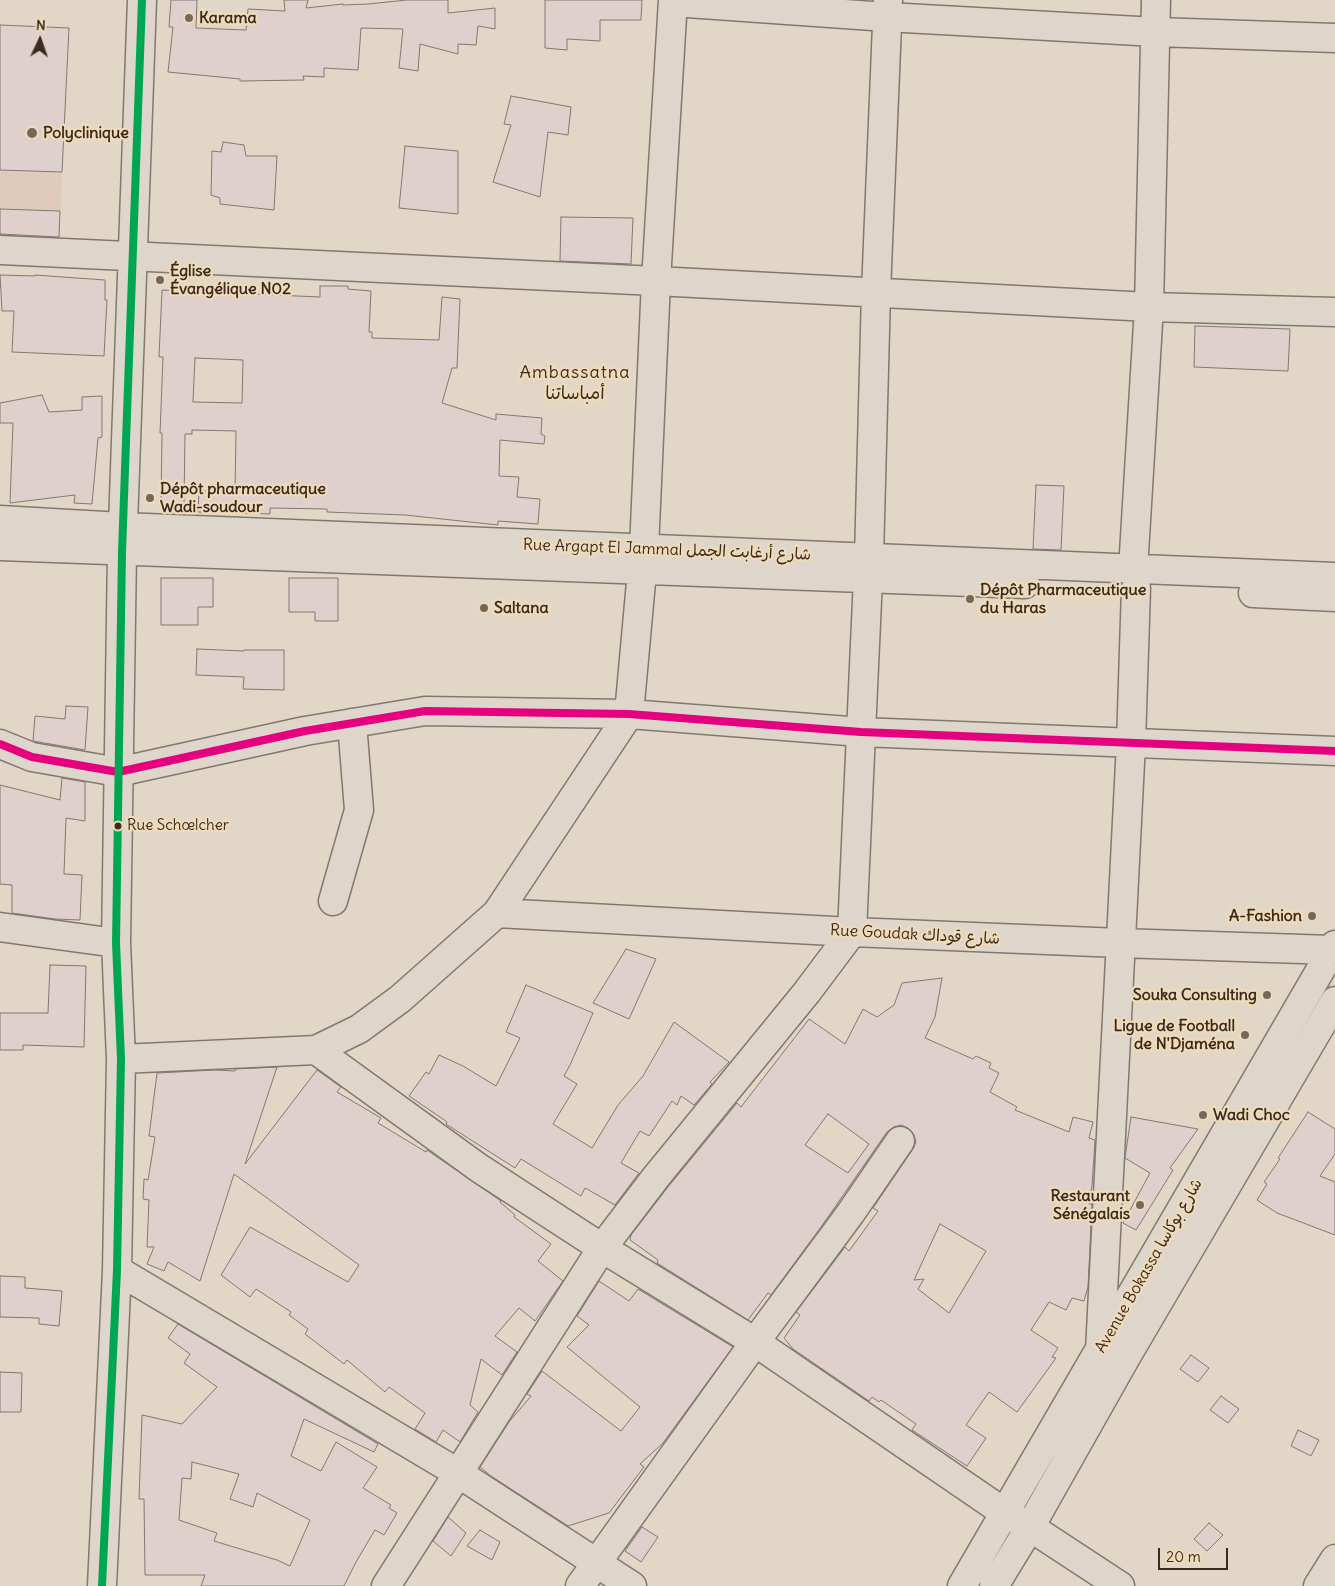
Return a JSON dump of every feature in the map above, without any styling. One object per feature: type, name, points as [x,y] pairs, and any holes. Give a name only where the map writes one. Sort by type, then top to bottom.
[{"type":"street","points":[[103,1585],[117,1270],[121,1059],[116,943],[122,539],[142,0]]},
{"type":"street","points":[[1100,1351],[1131,742],[1134,579],[1149,307],[1156,0]]},
{"type":"street","points":[[121,1059],[316,1050],[359,1029],[400,999],[497,913],[629,714],[643,560],[656,281],[673,1],[888,9],[1156,32],[1335,38]]},
{"type":"street","points":[[386,1586],[602,1248],[656,1177],[807,992],[852,932],[862,732],[876,292],[888,9]]},
{"type":"street","points":[[0,250],[656,281],[1149,307],[1335,312]]},
{"type":"street","name":"Rue Argapt El Jammal شارع أرغابت الجمل","points":[[0,520],[122,539]]},
{"type":"street","name":"Rue Argapt El Jammal شارع أرغابت الجمل","points":[[0,546],[122,539],[1134,579],[1335,597]]},
{"type":"street","name":"Rue Argapt El Jammal شارع أرغابت الجمل","points":[[1134,579],[1335,577]]},
{"type":"street","points":[[0,744],[32,757],[118,772],[306,730],[425,711],[629,714],[862,732],[1335,752]]},
{"type":"street","points":[[333,901],[358,810],[352,723]]},
{"type":"street","name":"Rue Goudak شارع قوداك","points":[[497,913],[1120,944],[1334,947]]},
{"type":"street","points":[[0,927],[116,943]]},
{"type":"street","name":"Avenue Bokassa شارع بوكاسا","points":[[962,1586],[1334,947]]},
{"type":"street","name":"Avenue Bokassa شارع بوكاسا","points":[[994,1586],[1335,1001]]},
{"type":"street","points":[[316,1050],[479,1168],[602,1248],[755,1342],[1005,1513],[1030,1527],[1120,1586]]},
{"type":"street","points":[[580,1586],[598,1564],[755,1342],[850,1214],[900,1141]]},
{"type":"street","points":[[117,1270],[458,1473],[632,1586]]},
{"type":"street","points":[[1318,1586],[1335,1559]]},
{"type":"shaded area","name":"Polyclinique","points":[[0,25],[69,28],[59,240],[0,237]]},
{"type":"building","points":[[171,0],[197,0],[196,28],[246,30],[248,9],[285,11],[284,0],[308,0],[306,8],[407,0],[448,0],[448,13],[495,8],[495,29],[478,26],[476,45],[458,44],[458,54],[420,44],[418,71],[399,68],[403,29],[361,28],[358,70],[324,68],[324,77],[303,76],[304,80],[240,81],[240,79],[168,72],[173,27],[169,27]]},
{"type":"building","points":[[545,0],[642,0],[641,20],[600,20],[600,41],[567,39],[567,50],[545,48]]},
{"type":"building","name":"Polyclinique","points":[[0,25],[69,28],[62,172],[0,170]]},
{"type":"building","points":[[511,96],[571,107],[568,135],[548,132],[540,197],[493,182],[511,125],[504,124]]},
{"type":"building","points":[[223,142],[244,145],[246,156],[277,156],[274,210],[220,204],[220,198],[211,195],[212,151],[221,152]]},
{"type":"building","points":[[405,146],[458,151],[458,214],[399,208]]},
{"type":"building","points":[[0,209],[60,211],[59,237],[0,234]]},
{"type":"building","points":[[561,217],[633,218],[631,264],[560,261]]},
{"type":"building","points":[[0,275],[35,275],[105,280],[105,300],[107,300],[104,356],[12,352],[14,311],[2,311]]},
{"type":"building","points":[[320,286],[348,286],[348,289],[371,291],[369,332],[372,332],[372,338],[439,340],[442,297],[460,299],[457,368],[452,368],[442,403],[496,420],[496,414],[542,418],[541,434],[545,436],[544,444],[500,440],[499,476],[519,477],[517,497],[540,499],[538,524],[498,521],[498,525],[405,515],[327,512],[327,509],[270,508],[270,514],[198,512],[199,491],[235,492],[236,431],[192,430],[192,434],[185,434],[184,504],[161,504],[162,433],[160,433],[163,357],[159,357],[162,290],[320,297]],"holes":[[[195,358],[243,360],[242,403],[193,402]]]},
{"type":"building","points":[[1195,326],[1290,329],[1288,371],[1194,367]]},
{"type":"building","points":[[42,395],[49,412],[82,410],[82,397],[102,396],[102,437],[98,438],[92,504],[74,503],[75,495],[10,503],[13,423],[0,423],[0,403]]},
{"type":"building","points":[[1036,485],[1064,486],[1061,550],[1033,549]]},
{"type":"building","points":[[161,578],[213,578],[213,607],[198,607],[198,625],[161,625]]},
{"type":"building","points":[[289,578],[338,578],[338,621],[315,621],[315,612],[289,612]]},
{"type":"building","points":[[197,649],[284,650],[284,690],[243,689],[244,677],[196,675]]},
{"type":"building","points":[[66,706],[88,707],[85,750],[33,741],[35,716],[65,719]]},
{"type":"building","points":[[62,778],[85,782],[85,821],[66,818],[64,874],[82,875],[80,920],[55,919],[12,913],[12,885],[0,884],[0,785],[60,800]]},
{"type":"building","points":[[626,949],[656,959],[629,1019],[593,1003]]},
{"type":"building","points":[[50,965],[86,966],[84,1047],[23,1045],[23,1050],[0,1050],[0,1013],[48,1013]]},
{"type":"building","points":[[942,978],[935,1017],[925,1038],[973,1059],[976,1056],[991,1063],[989,1068],[999,1073],[990,1092],[1017,1107],[1015,1110],[1069,1132],[1073,1117],[1093,1122],[1089,1138],[1095,1140],[1089,1204],[1092,1204],[1088,1287],[1084,1301],[1072,1298],[1066,1310],[1049,1302],[1031,1330],[1058,1348],[1052,1357],[1056,1358],[1017,1412],[989,1392],[966,1425],[986,1438],[967,1466],[912,1430],[916,1424],[881,1400],[879,1402],[872,1397],[869,1401],[793,1349],[784,1338],[800,1315],[796,1312],[845,1247],[849,1251],[878,1211],[873,1208],[916,1142],[914,1135],[908,1128],[901,1125],[887,1132],[771,1295],[768,1293],[748,1320],[657,1263],[658,1260],[630,1240],[631,1235],[668,1187],[737,1103],[741,1107],[809,1019],[845,1044],[863,1009],[877,1017],[894,1005],[902,983]],"holes":[[[828,1114],[869,1144],[848,1173],[805,1145]],[[940,1224],[986,1251],[949,1313],[918,1289],[924,1279],[914,1280]]]},
{"type":"building","points":[[526,985],[593,1013],[564,1076],[577,1084],[553,1124],[592,1148],[618,1105],[643,1076],[674,1022],[729,1062],[710,1082],[712,1084],[694,1105],[681,1096],[677,1105],[672,1101],[649,1136],[640,1131],[621,1163],[639,1173],[615,1205],[585,1188],[581,1196],[521,1159],[515,1168],[446,1124],[447,1122],[409,1096],[426,1072],[429,1074],[439,1055],[463,1066],[496,1086],[520,1038],[506,1032]]},
{"type":"building","points":[[277,1067],[245,1164],[317,1070],[341,1087],[337,1092],[381,1118],[378,1123],[426,1152],[427,1150],[501,1201],[515,1215],[514,1217],[551,1244],[538,1261],[563,1281],[535,1321],[519,1308],[495,1336],[517,1352],[502,1375],[481,1359],[470,1405],[478,1412],[460,1442],[443,1430],[436,1442],[415,1429],[425,1413],[389,1387],[385,1392],[347,1360],[344,1364],[305,1334],[308,1329],[289,1315],[291,1312],[256,1289],[250,1297],[221,1275],[250,1227],[348,1282],[359,1265],[234,1174],[200,1281],[168,1262],[164,1271],[147,1264],[154,1247],[147,1247],[149,1200],[143,1199],[144,1179],[148,1180],[155,1137],[149,1136],[157,1073],[215,1070],[235,1071],[235,1069]]},
{"type":"building","points":[[1308,1112],[1335,1129],[1335,1154],[1320,1176],[1335,1182],[1335,1235],[1277,1213],[1257,1200],[1267,1184],[1264,1182]]},
{"type":"building","points":[[1131,1117],[1198,1129],[1170,1168],[1173,1170],[1136,1230],[1123,1223],[1150,1173],[1125,1158]]},
{"type":"building","points":[[0,1276],[25,1277],[25,1288],[62,1291],[59,1326],[39,1324],[39,1318],[0,1317]]},
{"type":"building","points":[[599,1281],[629,1301],[638,1289],[733,1347],[663,1443],[640,1464],[644,1467],[609,1513],[568,1526],[480,1467],[509,1422],[531,1396],[527,1394],[542,1371],[621,1431],[640,1407],[567,1347],[589,1325],[577,1316]]},
{"type":"building","points":[[178,1324],[378,1444],[374,1452],[304,1419],[291,1456],[321,1471],[336,1442],[377,1467],[363,1488],[391,1505],[389,1508],[397,1513],[384,1535],[375,1530],[344,1586],[201,1586],[205,1575],[145,1575],[144,1499],[139,1499],[142,1415],[182,1424],[217,1387],[184,1363],[190,1354],[168,1338]],"holes":[[[192,1462],[239,1474],[230,1499],[253,1507],[257,1493],[310,1520],[290,1566],[277,1560],[214,1541],[217,1533],[179,1520],[182,1478],[191,1479]]]},
{"type":"building","points":[[1191,1355],[1209,1368],[1198,1382],[1180,1369]]},
{"type":"building","points":[[0,1372],[22,1373],[21,1412],[0,1412]]},
{"type":"building","points":[[1221,1396],[1239,1409],[1228,1423],[1210,1410]]},
{"type":"building","points":[[1298,1430],[1319,1440],[1311,1456],[1291,1446]]},
{"type":"building","points":[[448,1517],[466,1533],[451,1556],[433,1541]]},
{"type":"building","points":[[1209,1523],[1223,1535],[1207,1551],[1194,1539]]},
{"type":"building","points":[[642,1527],[658,1537],[641,1562],[625,1551]]},
{"type":"building","points":[[480,1530],[500,1542],[492,1560],[467,1546]]},
{"type":"transit line","points":[[102,1586],[117,1270],[121,1059],[116,943],[122,552],[142,0]]},
{"type":"transit line","points":[[0,744],[32,757],[118,772],[305,731],[425,711],[629,714],[861,732],[1335,751]]},
{"type":"place","name":"Karama","points":[[189,18]]},
{"type":"place","name":"Polyclinique","points":[[32,133]]},
{"type":"place","name":"Église Évangélique N02","points":[[160,280]]},
{"type":"place","name":"Dépôt pharmaceutique Wadi-soudour","points":[[150,498]]},
{"type":"place","name":"Dépôt Pharmaceutique du Haras","points":[[970,599]]},
{"type":"place","name":"Saltana","points":[[484,608]]},
{"type":"place","name":"Rue Schœlcher","points":[[118,826]]},
{"type":"place","name":"A-Fashion","points":[[1312,916]]},
{"type":"place","name":"Souka Consulting","points":[[1267,995]]},
{"type":"place","name":"Ligue de Football de N'Djaména","points":[[1245,1035]]},
{"type":"place","name":"Wadi Choc","points":[[1203,1115]]},
{"type":"place","name":"Restaurant Sénégalais","points":[[1140,1205]]},
{"type":"district","name":"Ambassatna أمباساتنا","points":[[575,383]]}]
